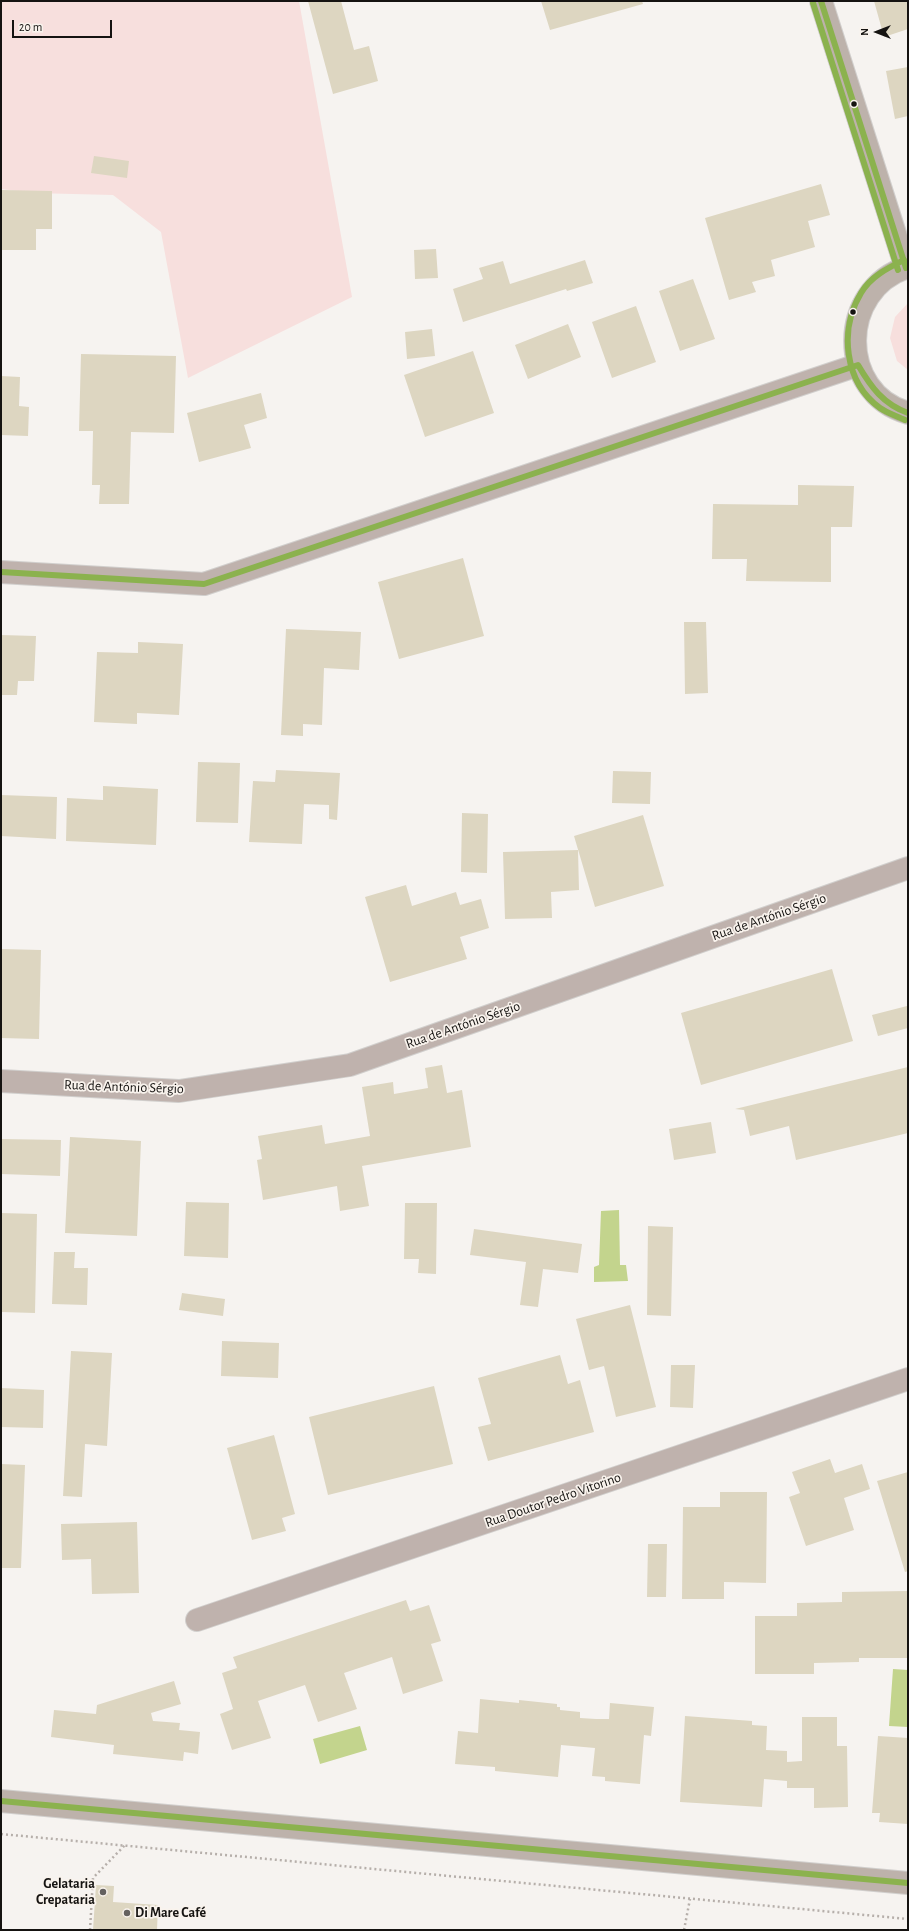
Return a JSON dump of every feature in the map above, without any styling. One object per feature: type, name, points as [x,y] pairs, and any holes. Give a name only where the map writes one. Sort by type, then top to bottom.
[{"type":"main road","points":[[821,1],[907,268],[880,283],[862,306],[854,335],[858,365],[873,391],[896,409],[908,412]]},
{"type":"main road","points":[[1,1801],[908,1883]]},
{"type":"street","points":[[1,572],[204,584],[858,365]]},
{"type":"street","name":"Rua de António Sérgio","points":[[1,1081],[179,1091],[350,1065],[908,868]]},
{"type":"street","name":"Rua Doutor Pedro Vitorino","points":[[197,1620],[908,1379]]},
{"type":"path","points":[[90,1930],[93,1878],[126,1844],[128,1812]]},
{"type":"path","points":[[1,1834],[126,1844],[908,1919]]},
{"type":"path","points":[[684,1930],[690,1899]]},
{"type":"shaded area","points":[[1,1],[299,1],[352,297],[188,378],[161,232],[113,195],[33,193],[1,189]]},
{"type":"shaded area","points":[[908,303],[908,370],[897,361],[890,338],[895,317]]},
{"type":"shaded area","points":[[619,1210],[620,1265],[626,1265],[628,1281],[594,1282],[594,1267],[599,1265],[601,1211]]},
{"type":"shaded area","points":[[893,1669],[908,1670],[908,1727],[889,1726]]},
{"type":"shaded area","points":[[360,1726],[367,1750],[320,1764],[313,1739]]},
{"type":"building","points":[[308,1],[341,1],[354,50],[369,46],[378,81],[333,94]]},
{"type":"building","points":[[541,1],[642,1],[643,4],[550,30]]},
{"type":"building","points":[[874,1],[908,1],[908,29],[884,37]]},
{"type":"building","points":[[908,67],[908,116],[895,119],[886,71]]},
{"type":"building","points":[[94,156],[129,161],[127,178],[91,173]]},
{"type":"building","points":[[821,184],[830,215],[808,221],[815,247],[771,260],[775,276],[752,282],[756,292],[729,300],[705,218]]},
{"type":"building","points":[[1,190],[52,191],[52,229],[36,229],[36,250],[1,250]]},
{"type":"building","points":[[436,249],[438,278],[415,279],[414,250]]},
{"type":"building","points":[[585,260],[593,283],[567,291],[566,289],[463,322],[453,289],[483,279],[479,268],[503,261],[510,284]]},
{"type":"building","points":[[693,279],[715,339],[680,351],[659,291]]},
{"type":"building","points":[[636,306],[656,362],[612,378],[592,322]]},
{"type":"building","points":[[568,324],[581,357],[528,379],[515,345]]},
{"type":"building","points":[[432,329],[435,356],[407,359],[405,332]]},
{"type":"building","points":[[473,351],[494,413],[425,437],[404,375]]},
{"type":"building","points":[[81,354],[176,356],[174,433],[131,432],[129,504],[99,504],[100,485],[92,485],[93,431],[79,431]]},
{"type":"building","points":[[1,376],[20,377],[19,406],[29,407],[28,436],[1,435]]},
{"type":"building","points":[[261,393],[267,418],[244,425],[251,448],[199,462],[187,413]]},
{"type":"building","points":[[798,485],[854,486],[852,527],[831,527],[831,582],[746,581],[747,559],[712,559],[713,504],[798,505]]},
{"type":"building","points":[[463,558],[484,636],[399,659],[378,582]]},
{"type":"building","points":[[684,622],[706,622],[708,693],[685,694]]},
{"type":"building","points":[[286,629],[361,632],[359,670],[324,668],[322,725],[303,724],[303,736],[281,735]]},
{"type":"building","points":[[1,635],[36,636],[34,681],[18,681],[17,695],[1,695]]},
{"type":"building","points":[[138,642],[183,644],[179,715],[137,713],[137,724],[94,722],[97,652],[138,653]]},
{"type":"building","points":[[198,762],[240,763],[238,823],[196,822]]},
{"type":"building","points":[[276,770],[340,773],[337,820],[329,819],[329,805],[304,804],[302,844],[249,842],[253,781],[275,782]]},
{"type":"building","points":[[613,771],[651,772],[650,804],[612,803]]},
{"type":"building","points":[[103,786],[158,789],[156,845],[66,841],[67,798],[103,800]]},
{"type":"building","points":[[1,795],[57,797],[56,839],[1,836]]},
{"type":"building","points":[[462,813],[488,814],[487,873],[461,872]]},
{"type":"building","points":[[643,815],[664,886],[595,907],[574,836]]},
{"type":"building","points":[[578,850],[579,890],[551,892],[552,918],[505,919],[503,852]]},
{"type":"building","points":[[406,885],[412,906],[456,892],[460,905],[481,899],[489,928],[460,937],[467,959],[390,982],[365,897]]},
{"type":"building","points":[[1,949],[41,950],[39,1039],[1,1038]]},
{"type":"building","points":[[832,969],[853,1041],[701,1085],[681,1013]]},
{"type":"building","points":[[907,1006],[908,1028],[878,1036],[872,1015]]},
{"type":"building","points":[[442,1065],[447,1093],[462,1090],[471,1147],[362,1166],[369,1206],[340,1211],[337,1186],[263,1200],[257,1160],[262,1159],[258,1136],[322,1125],[325,1144],[370,1136],[362,1087],[393,1082],[394,1094],[428,1088],[425,1068]]},
{"type":"building","points":[[908,1067],[908,1133],[796,1160],[789,1126],[750,1136],[744,1110],[735,1109]]},
{"type":"building","points":[[711,1122],[716,1153],[674,1160],[669,1129]]},
{"type":"building","points":[[70,1137],[141,1141],[137,1236],[65,1233]]},
{"type":"building","points":[[1,1139],[61,1140],[60,1176],[1,1174]]},
{"type":"building","points":[[186,1202],[229,1203],[228,1258],[184,1256]]},
{"type":"building","points":[[405,1203],[437,1203],[436,1274],[418,1273],[419,1259],[404,1259]]},
{"type":"building","points":[[1,1213],[37,1214],[35,1313],[1,1312]]},
{"type":"building","points":[[648,1226],[673,1227],[671,1316],[647,1315]]},
{"type":"building","points":[[474,1229],[582,1244],[578,1273],[543,1269],[538,1307],[520,1305],[526,1262],[470,1255]]},
{"type":"building","points":[[54,1252],[75,1252],[74,1268],[88,1268],[87,1305],[52,1304]]},
{"type":"building","points":[[182,1293],[225,1299],[223,1316],[179,1310]]},
{"type":"building","points":[[630,1305],[656,1407],[616,1417],[604,1366],[589,1370],[576,1319]]},
{"type":"building","points":[[222,1341],[279,1343],[278,1378],[221,1376]]},
{"type":"building","points":[[71,1351],[112,1353],[107,1446],[85,1444],[82,1497],[63,1496]]},
{"type":"building","points":[[560,1355],[568,1384],[580,1380],[594,1432],[488,1461],[478,1427],[491,1424],[478,1378]]},
{"type":"building","points":[[671,1365],[695,1365],[693,1408],[670,1407]]},
{"type":"building","points":[[434,1386],[453,1464],[328,1495],[309,1417]]},
{"type":"building","points":[[1,1388],[44,1390],[43,1428],[1,1427]]},
{"type":"building","points":[[274,1435],[295,1514],[282,1518],[286,1531],[252,1540],[227,1448]]},
{"type":"building","points":[[830,1459],[835,1473],[862,1464],[870,1489],[844,1498],[854,1530],[806,1546],[789,1497],[800,1493],[792,1472]]},
{"type":"building","points":[[1,1464],[25,1465],[21,1568],[1,1568]]},
{"type":"building","points":[[908,1472],[908,1571],[905,1572],[877,1481]]},
{"type":"building","points":[[720,1492],[767,1492],[766,1583],[724,1582],[724,1599],[682,1599],[683,1507],[720,1507]]},
{"type":"building","points":[[137,1522],[139,1593],[92,1594],[91,1559],[62,1560],[61,1524]]},
{"type":"building","points":[[648,1544],[667,1544],[666,1597],[647,1597]]},
{"type":"building","points":[[908,1591],[908,1658],[859,1658],[859,1662],[814,1663],[814,1674],[755,1674],[755,1616],[797,1616],[797,1603],[842,1602],[842,1592]]},
{"type":"building","points":[[406,1600],[410,1611],[429,1605],[441,1641],[431,1644],[443,1681],[403,1694],[392,1657],[344,1673],[357,1709],[318,1722],[305,1685],[258,1701],[271,1738],[232,1750],[220,1714],[233,1709],[222,1673],[237,1668],[233,1657]]},
{"type":"building","points":[[174,1681],[181,1704],[151,1713],[153,1721],[180,1723],[179,1730],[200,1732],[198,1754],[184,1752],[183,1761],[113,1754],[114,1745],[51,1737],[54,1710],[96,1714],[97,1705]]},
{"type":"building","points":[[480,1699],[519,1703],[519,1700],[557,1704],[557,1707],[560,1707],[560,1710],[580,1712],[580,1718],[596,1719],[609,1719],[610,1703],[654,1707],[651,1736],[644,1735],[640,1784],[605,1781],[605,1777],[592,1776],[595,1748],[561,1745],[558,1777],[495,1771],[495,1767],[455,1764],[458,1731],[478,1733]]},
{"type":"building","points":[[685,1716],[752,1721],[752,1725],[767,1726],[766,1750],[787,1751],[787,1762],[802,1761],[802,1717],[837,1717],[837,1746],[847,1746],[848,1807],[814,1808],[814,1788],[787,1788],[787,1781],[764,1779],[762,1807],[680,1802]]},
{"type":"building","points":[[878,1736],[908,1738],[908,1824],[879,1822],[880,1813],[872,1813]]},
{"type":"building","points":[[96,1885],[114,1886],[113,1902],[158,1905],[157,1930],[93,1930]]},
{"type":"transit line","points":[[821,1],[906,268],[908,267]]},
{"type":"transit line","points":[[813,3],[898,270]]},
{"type":"transit line","points":[[904,260],[880,273],[865,287],[854,307],[848,338],[852,370],[868,397],[880,408],[905,420]]},
{"type":"transit line","points":[[1,572],[204,584],[858,365],[878,394],[891,405],[908,413]]},
{"type":"transit line","points":[[1,1801],[908,1883]]},
{"type":"place","name":"Gelataria Crepataria","points":[[103,1892]]},
{"type":"place","name":"Di Mare Café","points":[[127,1913]]}]
